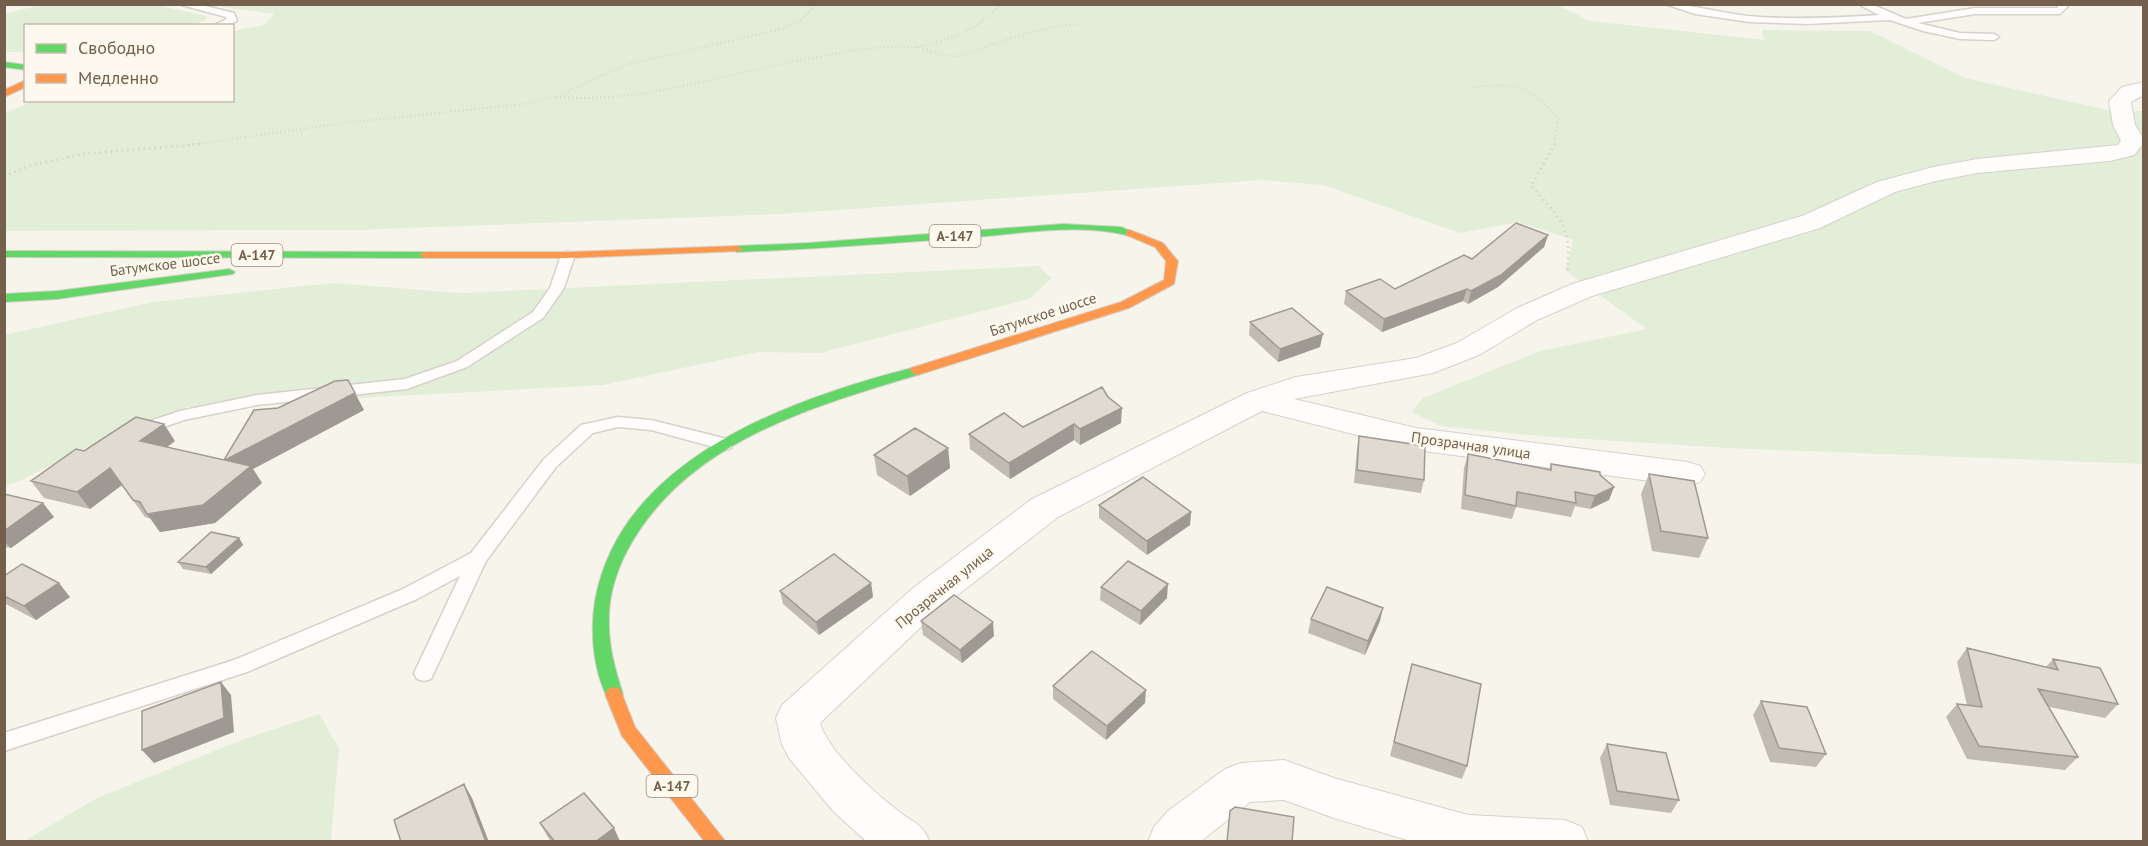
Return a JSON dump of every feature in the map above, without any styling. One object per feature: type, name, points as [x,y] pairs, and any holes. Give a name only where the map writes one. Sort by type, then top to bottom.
[{"type":"highway","points":[[4,64],[24,68]]},
{"type":"highway","points":[[4,94],[24,84]]},
{"type":"highway","name":"Батумское шоссе","points":[[4,255],[568,255],[808,246],[1063,227],[1122,230],[1159,245],[1172,261],[1170,282],[1125,305],[846,392],[725,444],[676,480],[645,511],[622,540],[607,575],[599,613],[606,674],[628,731],[717,842]]},
{"type":"highway","points":[[57,295],[85,286],[108,273],[117,264],[112,255]]},
{"type":"highway","name":"Батумское шоссе","points":[[280,269],[509,255]]},
{"type":"highway","name":"Батумское шоссе","points":[[4,298],[57,295],[248,271]]},
{"type":"street","name":"Прозрачная улица","points":[[907,842],[885,828],[849,797],[804,745],[797,718],[927,598],[1045,508],[1258,400],[1296,387],[1422,366],[1468,349],[1527,314],[1588,289],[1801,225],[1886,187],[1933,174],[1977,166],[2110,154],[2126,150],[2133,141],[2124,125],[2120,101],[2130,92],[2144,88]]},
{"type":"street","name":"Прозрачная улица","points":[[1258,400],[1416,439],[1688,474]]},
{"type":"street","points":[[1171,842],[1184,826],[1241,783],[1284,780],[1334,798],[1468,836],[1565,842]]},
{"type":"lane","points":[[182,4],[231,15],[232,21],[223,24]]},
{"type":"lane","points":[[1670,4],[1716,15],[1768,19],[1889,17]]},
{"type":"lane","points":[[1862,4],[1889,17],[1961,37],[1994,37]]},
{"type":"lane","points":[[1975,11],[1988,4]]},
{"type":"lane","points":[[1904,21],[1975,11],[2060,11],[2066,4]]},
{"type":"lane","points":[[130,433],[180,416],[257,400],[407,384],[462,364],[538,315],[557,288],[568,255]]},
{"type":"lane","points":[[424,673],[478,558],[550,463],[587,429],[618,422],[651,425],[725,444]]},
{"type":"lane","points":[[4,741],[240,666],[410,594],[478,558]]},
{"type":"path","points":[[4,176],[32,165],[83,154],[186,146],[344,123],[525,104],[555,97],[625,65],[782,29],[802,20],[812,8],[810,4]]},
{"type":"path","points":[[555,97],[582,99],[618,97],[690,86],[827,55],[882,48],[916,47],[947,39],[973,28],[1002,4]]},
{"type":"path","points":[[916,47],[942,55],[958,56],[1025,34],[1060,25],[1081,24]]},
{"type":"path","points":[[1470,88],[1496,84],[1526,87],[1543,97],[1558,119],[1554,148],[1544,160],[1532,186],[1564,223],[1570,251],[1566,270],[1570,278],[1588,289]]},
{"type":"green space","points":[[1555,4],[1590,21],[1765,40],[1761,30],[1870,31],[1965,78],[2112,111],[2143,111],[2143,464],[1728,448],[1538,436],[1441,426],[1411,412],[1423,398],[1540,351],[1647,329],[1566,271],[1573,240],[1518,222],[1460,233],[1323,185],[1262,180],[781,214],[356,230],[5,231],[5,113],[32,102],[234,102],[234,31],[264,25],[274,14],[212,5]]},
{"type":"green space","points":[[40,5],[156,5],[207,16],[206,20],[195,24],[24,24],[24,52],[5,52],[5,14]]},
{"type":"green space","points":[[1038,266],[1052,278],[1029,299],[820,353],[758,352],[603,385],[188,407],[104,439],[15,483],[5,485],[4,335],[153,302],[332,283],[460,293]]},
{"type":"green space","points":[[319,714],[339,748],[331,841],[24,841],[97,798],[247,738]]},
{"type":"building","points":[[1516,223],[1548,235],[1501,275],[1471,291],[1467,289],[1384,319],[1346,291],[1380,279],[1395,289],[1464,255],[1472,259]]},
{"type":"building","points":[[1292,308],[1323,334],[1280,349],[1250,322]]},
{"type":"building","points":[[348,380],[355,393],[225,460],[251,466],[203,505],[147,514],[140,502],[133,500],[110,468],[77,492],[31,481],[76,449],[84,451],[136,417],[164,424],[140,441],[224,460],[254,410],[278,408],[335,381]]},
{"type":"building","points":[[1102,387],[1108,397],[1122,408],[1080,429],[1074,424],[1009,463],[969,434],[1004,413],[1023,427]]},
{"type":"building","points":[[915,428],[948,448],[907,476],[874,455]]},
{"type":"building","points":[[1359,436],[1425,446],[1424,480],[1357,470]]},
{"type":"building","points":[[1468,454],[1551,470],[1551,464],[1600,472],[1600,475],[1614,487],[1595,496],[1575,492],[1576,503],[1517,492],[1516,506],[1465,495]]},
{"type":"building","points":[[1649,474],[1694,481],[1708,538],[1661,531]]},
{"type":"building","points":[[1143,477],[1191,512],[1147,541],[1099,505]]},
{"type":"building","points":[[4,494],[43,503],[4,531]]},
{"type":"building","points":[[211,532],[239,538],[206,567],[178,562]]},
{"type":"building","points":[[834,554],[871,583],[816,622],[780,591]]},
{"type":"building","points":[[1128,561],[1168,584],[1141,611],[1101,587]]},
{"type":"building","points":[[22,564],[59,583],[24,606],[4,596],[4,576]]},
{"type":"building","points":[[1327,587],[1383,608],[1368,641],[1311,619]]},
{"type":"building","points":[[954,595],[993,622],[960,650],[921,621]]},
{"type":"building","points":[[1967,648],[2058,670],[2053,659],[2100,668],[2118,704],[2038,689],[2078,757],[1979,746],[1957,704],[1982,707]]},
{"type":"building","points":[[1092,651],[1146,690],[1107,726],[1053,686]]},
{"type":"building","points":[[1412,664],[1481,684],[1467,766],[1394,742]]},
{"type":"building","points":[[221,682],[224,718],[142,750],[142,711]]},
{"type":"building","points":[[1761,701],[1807,707],[1826,754],[1779,748]]},
{"type":"building","points":[[1607,744],[1666,753],[1679,800],[1617,791]]},
{"type":"building","points":[[464,784],[486,842],[401,842],[394,820]]},
{"type":"building","points":[[584,793],[614,828],[595,842],[555,842],[540,823]]},
{"type":"building","points":[[1235,807],[1294,817],[1292,842],[1227,842],[1230,811]]},
{"type":"traffic: fast","points":[[4,64],[24,68]]},
{"type":"traffic: fast","points":[[737,249],[1063,227],[1121,230],[1130,233]]},
{"type":"traffic: fast","points":[[4,254],[425,255]]},
{"type":"traffic: fast","points":[[4,298],[57,295],[229,272]]},
{"type":"traffic: fast","points":[[614,694],[603,655],[601,617],[606,582],[619,549],[638,519],[663,491],[692,466],[725,444],[769,421],[818,402],[916,371]]},
{"type":"traffic: slow","points":[[4,94],[24,84]]},
{"type":"traffic: slow","points":[[916,371],[1125,305],[1170,282],[1172,261],[1159,245],[1130,233]]},
{"type":"traffic: slow","points":[[425,255],[568,255],[737,249]]},
{"type":"traffic: slow","points":[[614,694],[628,731],[717,842]]}]
